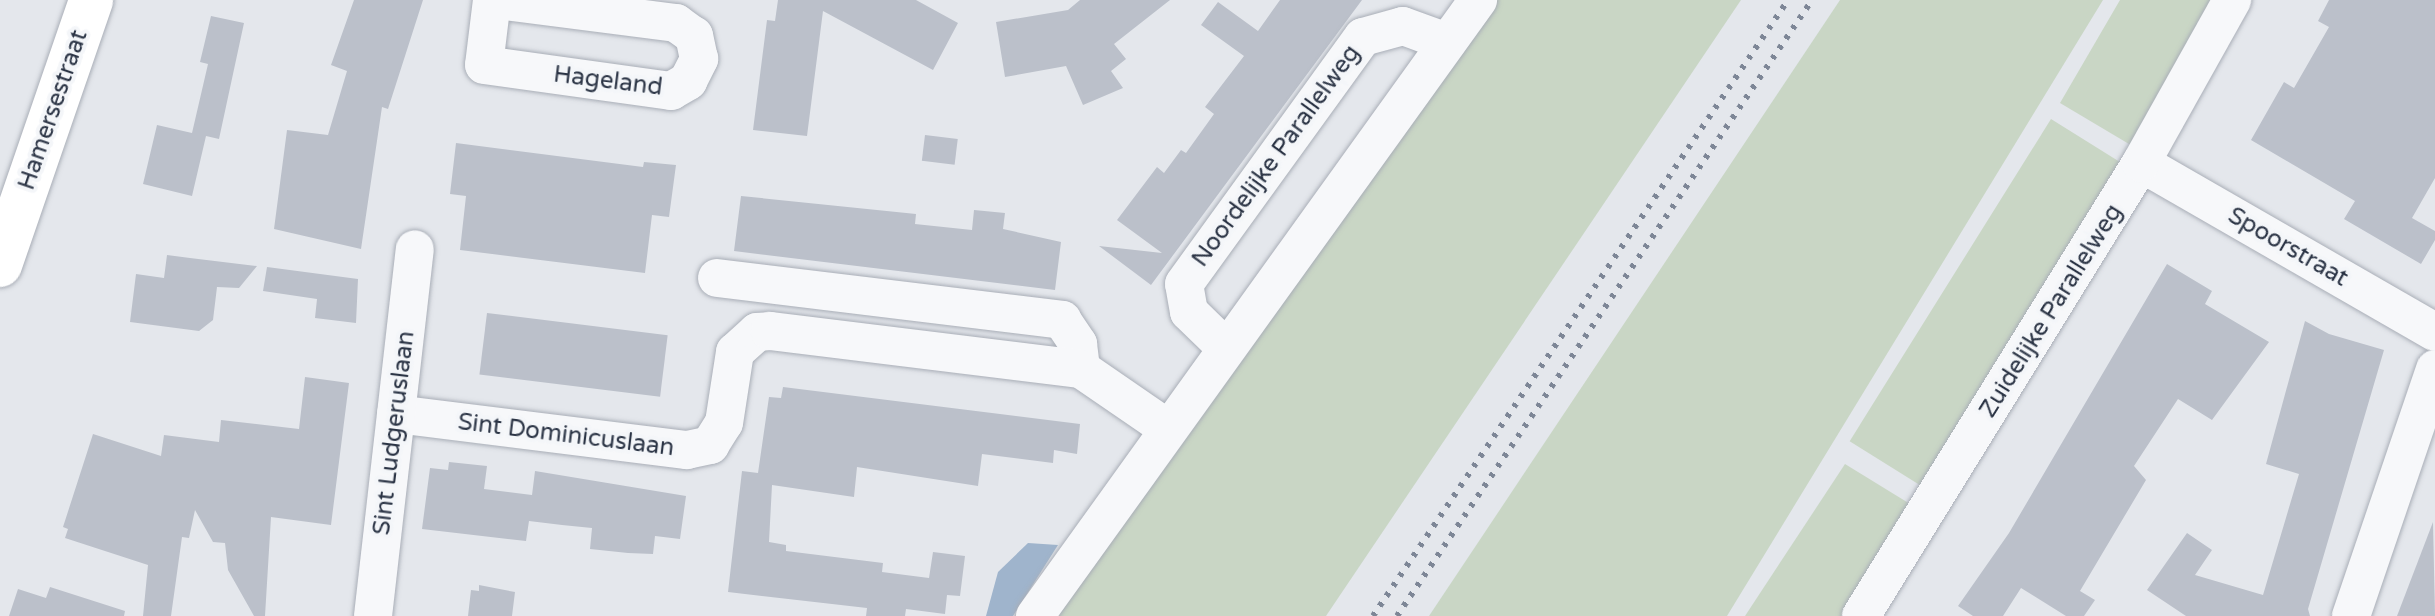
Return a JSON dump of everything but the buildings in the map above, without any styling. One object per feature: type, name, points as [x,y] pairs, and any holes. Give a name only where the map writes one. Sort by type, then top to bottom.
[{"type":"main road","name":"Hamersestraat","points":[[0,265],[91,0]]},
{"type":"street","name":"Hageland","points":[[494,0],[676,23],[694,36],[699,59],[688,81],[671,91],[484,65],[494,0]]},
{"type":"street","points":[[1035,616],[1225,347],[1478,0]]},
{"type":"street","name":"Zuidelijke Parallelweg","points":[[1861,616],[2141,163],[2232,0]]},
{"type":"street","name":"Noordelijke Parallelweg","points":[[1225,347],[1189,312],[1184,284],[1354,49],[1363,37],[1403,26],[1447,42]]},
{"type":"street","name":"Spoorstraat","points":[[2141,163],[2435,332]]},
{"type":"street","name":"Sint Ludgeruslaan","points":[[373,616],[415,249]]},
{"type":"street","points":[[1081,369],[1078,344],[1062,320],[732,280],[752,337],[770,331],[1081,369],[1167,428]]},
{"type":"street","name":"Sint Dominicuslaan","points":[[396,414],[687,450],[710,445],[724,423],[735,352],[752,337]]},
{"type":"street","points":[[2351,616],[2435,369]]},
{"type":"green space","points":[[1495,0],[1741,0],[1326,616],[1049,616]]},
{"type":"green space","points":[[1840,0],[2103,0],[1727,616],[1429,616]]},
{"type":"green space","points":[[2120,0],[2216,0],[2134,147],[2060,103]]},
{"type":"green space","points":[[2051,119],[2124,165],[1923,487],[1850,441]]},
{"type":"green space","points":[[1845,464],[1915,507],[1844,616],[1745,616]]},
{"type":"water","points":[[1028,543],[1058,545],[1013,616],[986,616],[998,572]]},
{"type":"railway","points":[[1373,616],[1788,0]]},
{"type":"railway","points":[[1397,616],[1812,0]]}]
